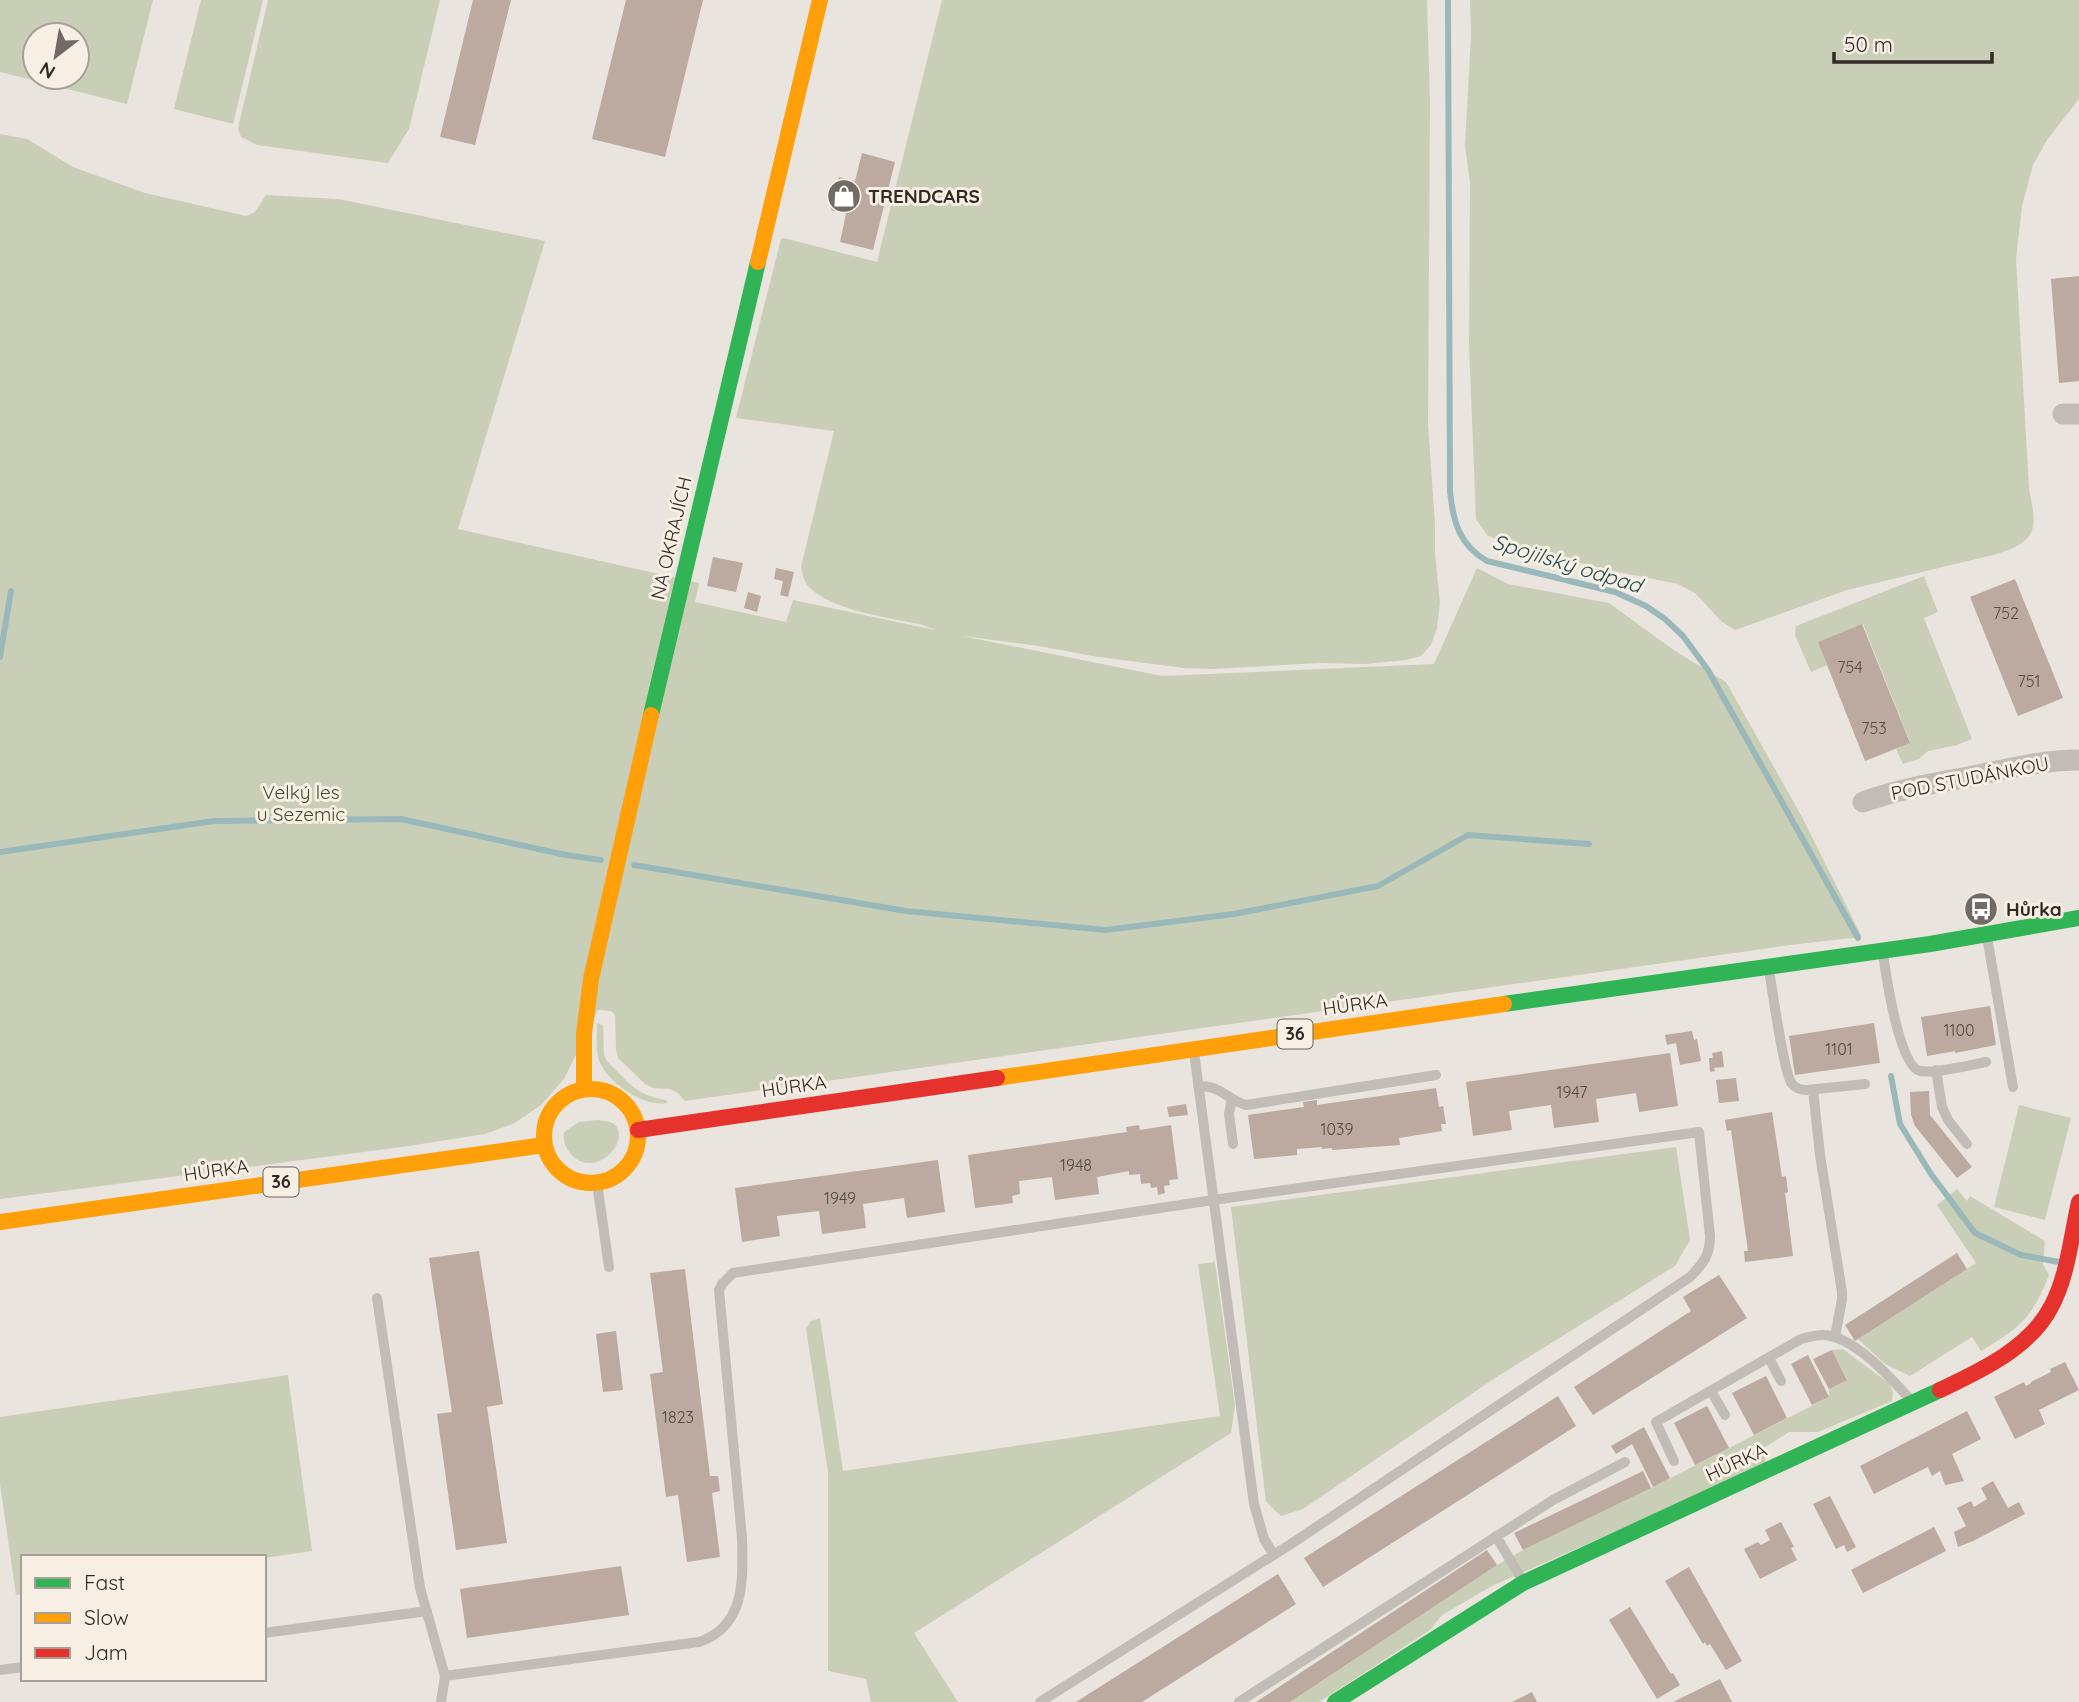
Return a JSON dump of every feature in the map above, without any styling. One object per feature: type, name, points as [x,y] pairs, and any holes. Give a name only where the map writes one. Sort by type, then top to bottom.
[{"type":"main road","name":"NA OKRAJÍCH","points":[[584,1089],[582,1040],[591,979],[671,627],[820,0]]},
{"type":"main road","name":"HŮRKA","points":[[638,1130],[1883,951],[2079,918]]},
{"type":"main road","points":[[584,1089],[604,1091],[619,1098],[630,1110],[638,1130],[636,1147],[627,1166],[614,1177],[597,1183],[577,1181],[562,1174],[551,1162],[544,1145],[544,1125],[551,1110],[567,1095],[584,1089]]},
{"type":"main road","name":"HŮRKA","points":[[0,1222],[544,1145]]},
{"type":"main road","name":"HŮRKA","points":[[1335,1702],[1523,1583],[1974,1374],[2033,1332],[2053,1305],[2079,1202]]},
{"type":"street","name":"POD STUDÁNKOU","points":[[1863,802],[1903,789],[1989,772],[2079,760]]},
{"type":"lane","points":[[1986,935],[2013,1087]]},
{"type":"lane","points":[[1883,951],[1894,1013],[1910,1065],[1921,1072],[1986,1062]]},
{"type":"lane","points":[[1768,967],[1789,1078],[1793,1085],[1800,1089],[1813,1090],[1865,1084]]},
{"type":"lane","points":[[1194,1049],[1254,1504],[1264,1539],[1274,1555]]},
{"type":"lane","points":[[1936,1070],[1942,1107],[1967,1144]]},
{"type":"lane","points":[[1198,1086],[1212,1086],[1232,1100],[1246,1105],[1436,1075]]},
{"type":"lane","points":[[1813,1090],[1819,1155],[1843,1299],[1835,1337]]},
{"type":"lane","points":[[1232,1100],[1229,1114],[1233,1144]]},
{"type":"lane","points":[[445,1676],[699,1642],[722,1630],[736,1607],[743,1576],[743,1538],[719,1290],[733,1273],[1213,1200],[1699,1132],[1710,1236],[1710,1249],[1701,1266],[1679,1285],[1274,1555],[1040,1702]]},
{"type":"lane","points":[[597,1183],[609,1267]]},
{"type":"lane","points":[[377,1297],[420,1588],[445,1676],[441,1702]]},
{"type":"lane","points":[[1674,1461],[1656,1422],[1801,1339],[1811,1336],[1835,1337],[1853,1347],[1889,1377],[1913,1403]]},
{"type":"lane","points":[[1769,1357],[1781,1381]]},
{"type":"lane","points":[[1711,1391],[1725,1415]]},
{"type":"lane","points":[[1239,1702],[1553,1500],[1625,1462]]},
{"type":"lane","points":[[1496,1536],[1523,1583]]},
{"type":"lane","points":[[266,1633],[427,1611]]},
{"type":"lane","points":[[0,1670],[21,1667]]},
{"type":"green space","points":[[0,0],[153,0],[127,104],[75,91],[91,91],[91,21],[21,21],[21,77],[0,72]]},
{"type":"green space","points":[[201,0],[263,0],[233,124],[174,109]]},
{"type":"green space","points":[[268,0],[440,0],[409,129],[388,163],[257,145],[241,137],[238,128]]},
{"type":"green space","name":"Velký les u Sezemic","points":[[942,0],[1427,0],[1430,103],[1428,425],[1440,603],[1437,628],[1431,645],[1421,656],[1406,660],[1212,669],[1092,656],[962,636],[1162,676],[1434,664],[1477,568],[1508,584],[1609,603],[1675,651],[1726,682],[1802,817],[1862,937],[685,1101],[670,1089],[653,1088],[645,1084],[618,1058],[615,1015],[611,1011],[598,1010],[564,1079],[541,1105],[513,1124],[485,1134],[0,1199],[0,134],[27,139],[73,167],[145,193],[246,216],[255,212],[266,195],[338,199],[545,241],[458,529],[699,583],[695,602],[786,622],[793,600],[935,630],[843,606],[815,592],[805,581],[801,567],[834,431],[736,418],[781,239],[877,262]]},
{"type":"green space","points":[[1470,0],[2079,0],[2079,99],[2047,140],[2033,165],[2022,206],[2016,259],[2029,489],[2033,514],[2032,531],[2028,538],[2021,544],[1997,554],[1847,590],[1735,630],[1722,622],[1695,593],[1678,584],[1511,547],[1487,535],[1476,519],[1469,345],[1470,183],[1465,146],[1471,36]]},
{"type":"green space","points":[[1924,576],[1938,612],[1924,618],[1972,739],[1928,751],[1919,759],[1903,764],[1896,749],[1910,742],[1863,624],[1818,642],[1827,665],[1811,672],[1795,635],[1796,626]]},
{"type":"green space","points":[[597,1023],[603,1025],[604,1055],[607,1061],[639,1091],[668,1103],[637,1097],[608,1075],[598,1057]]},
{"type":"green space","points":[[2019,1105],[2071,1118],[2045,1220],[1994,1207]]},
{"type":"green space","points":[[598,1120],[614,1124],[619,1131],[618,1140],[608,1156],[599,1161],[579,1161],[567,1148],[564,1132],[579,1122]]},
{"type":"green space","points":[[1676,1147],[1690,1240],[1675,1266],[1495,1378],[1303,1509],[1281,1516],[1266,1502],[1231,1207]]},
{"type":"green space","points":[[1957,1189],[1967,1201],[1970,1196],[2045,1241],[2043,1264],[2049,1275],[2031,1312],[2016,1328],[1981,1351],[1972,1337],[1910,1376],[1885,1364],[1858,1339],[1976,1263],[1937,1205]]},
{"type":"green space","points":[[1215,1262],[1235,1405],[1231,1433],[914,1633],[958,1702],[871,1702],[866,1679],[828,1671],[828,1472],[806,1329],[811,1321],[820,1318],[843,1471],[1220,1416],[1198,1264]]},
{"type":"green space","points":[[1843,1349],[1890,1384],[1892,1401],[1818,1432],[1789,1432],[1764,1448],[1766,1465],[1492,1586],[1442,1615],[1430,1630],[1319,1702],[1290,1702],[1523,1550],[1829,1397],[1829,1389],[1847,1379],[1832,1350]]},
{"type":"green space","points":[[288,1375],[312,1551],[266,1558],[266,1555],[21,1555],[21,1594],[16,1595],[0,1484],[0,1417]]},
{"type":"building","points":[[473,0],[511,0],[475,145],[440,137]]},
{"type":"building","points":[[626,0],[703,0],[665,157],[592,139]]},
{"type":"building","points":[[862,153],[895,162],[873,250],[840,242],[846,214],[831,210],[834,198],[829,197],[832,187],[836,188],[839,177],[855,181]]},
{"type":"building","points":[[2079,276],[2079,381],[2059,383],[2051,279]]},
{"type":"building","points":[[713,557],[743,563],[736,592],[707,586]]},
{"type":"building","points":[[776,568],[794,572],[788,597],[780,595],[783,581],[774,579]]},
{"type":"building","points":[[2015,579],[2063,698],[2018,716],[1970,597]]},
{"type":"building","points":[[748,592],[761,596],[757,612],[744,608]]},
{"type":"building","points":[[1862,624],[1910,743],[1865,761],[1818,642]]},
{"type":"building","points":[[1990,1006],[1996,1045],[1927,1056],[1921,1017]]},
{"type":"building","points":[[1874,1023],[1880,1063],[1795,1075],[1789,1036]]},
{"type":"building","points":[[1692,1031],[1694,1040],[1697,1039],[1701,1061],[1680,1065],[1676,1043],[1667,1045],[1665,1035]]},
{"type":"building","points":[[1722,1051],[1724,1067],[1714,1068],[1715,1071],[1710,1072],[1709,1058],[1713,1058],[1712,1053]]},
{"type":"building","points":[[1670,1053],[1678,1106],[1639,1112],[1636,1093],[1596,1099],[1599,1122],[1554,1128],[1551,1105],[1509,1111],[1512,1130],[1473,1136],[1466,1082]]},
{"type":"building","points":[[1736,1078],[1739,1101],[1719,1103],[1716,1080]]},
{"type":"building","points":[[1436,1088],[1439,1107],[1443,1106],[1446,1124],[1441,1124],[1442,1131],[1399,1138],[1400,1145],[1332,1150],[1322,1147],[1297,1149],[1297,1155],[1254,1159],[1248,1115],[1304,1107],[1303,1102],[1317,1100],[1317,1105]]},
{"type":"building","points":[[1929,1091],[1930,1115],[1972,1167],[1957,1178],[1915,1126],[1911,1115],[1910,1092]]},
{"type":"building","points":[[1186,1104],[1188,1115],[1169,1117],[1167,1107]]},
{"type":"building","points":[[1772,1112],[1782,1177],[1786,1176],[1788,1192],[1785,1193],[1793,1256],[1745,1262],[1744,1251],[1748,1251],[1731,1130],[1727,1131],[1725,1120]]},
{"type":"building","points":[[1139,1125],[1140,1130],[1171,1125],[1178,1179],[1169,1180],[1170,1185],[1164,1186],[1165,1193],[1158,1195],[1157,1187],[1151,1188],[1150,1183],[1141,1184],[1140,1174],[1129,1175],[1129,1171],[1097,1177],[1099,1194],[1055,1200],[1052,1177],[1019,1181],[1020,1194],[1012,1196],[1013,1203],[975,1208],[968,1155],[1127,1132],[1126,1127]]},
{"type":"building","points":[[938,1160],[945,1212],[907,1218],[904,1198],[863,1204],[866,1228],[822,1234],[819,1211],[777,1216],[780,1236],[742,1242],[735,1188]]},
{"type":"building","points":[[479,1251],[503,1404],[487,1407],[507,1543],[456,1550],[437,1414],[452,1412],[429,1258]]},
{"type":"building","points":[[1957,1253],[1967,1269],[1855,1341],[1845,1325]]},
{"type":"building","points":[[685,1269],[710,1476],[718,1476],[720,1491],[712,1493],[720,1557],[687,1562],[678,1495],[666,1497],[650,1374],[663,1372],[650,1273]]},
{"type":"building","points":[[1719,1275],[1747,1318],[1593,1415],[1574,1387],[1691,1311],[1683,1297]]},
{"type":"building","points":[[616,1331],[623,1390],[603,1392],[596,1334]]},
{"type":"building","points":[[1832,1350],[1847,1380],[1829,1389],[1813,1359]]},
{"type":"building","points":[[1808,1355],[1829,1397],[1812,1405],[1791,1364]]},
{"type":"building","points":[[2065,1362],[2079,1390],[2039,1410],[2045,1424],[2015,1439],[1994,1397],[2024,1382],[2026,1386]]},
{"type":"building","points":[[1766,1376],[1787,1418],[1754,1435],[1732,1393]]},
{"type":"building","points":[[1558,1396],[1576,1426],[1323,1587],[1304,1558]]},
{"type":"building","points":[[1707,1406],[1729,1448],[1695,1465],[1674,1423]]},
{"type":"building","points":[[1967,1411],[1981,1439],[1952,1454],[1964,1481],[1945,1485],[1940,1471],[1932,1476],[1928,1467],[1874,1494],[1860,1466]]},
{"type":"building","points":[[1644,1427],[1670,1478],[1653,1487],[1632,1444],[1616,1454],[1611,1446]]},
{"type":"building","points":[[1643,1471],[1651,1488],[1523,1550],[1514,1533]]},
{"type":"building","points":[[1993,1481],[2008,1508],[2019,1502],[2025,1514],[1958,1547],[1954,1532],[1966,1526],[1957,1508],[1971,1501],[1974,1507],[1987,1499],[1981,1488]]},
{"type":"building","points":[[1830,1496],[1856,1547],[1847,1552],[1844,1545],[1836,1549],[1813,1504]]},
{"type":"building","points":[[1781,1522],[1794,1547],[1791,1548],[1797,1560],[1760,1579],[1744,1549],[1770,1540],[1765,1530]]},
{"type":"building","points":[[1934,1527],[1946,1551],[1863,1593],[1851,1570]]},
{"type":"building","points":[[1487,1550],[1497,1565],[1290,1702],[1256,1702]]},
{"type":"building","points":[[621,1566],[629,1615],[467,1638],[460,1589]]},
{"type":"building","points":[[1689,1567],[1742,1661],[1726,1670],[1710,1644],[1703,1644],[1665,1581]]},
{"type":"building","points":[[1278,1574],[1296,1604],[1142,1702],[1076,1702]]},
{"type":"building","points":[[1630,1607],[1680,1685],[1657,1699],[1609,1620]]},
{"type":"building","points":[[1720,1679],[1732,1702],[1673,1702]]},
{"type":"building","points":[[1532,1692],[1537,1702],[1512,1702]]},
{"type":"waterway","name":"Spojilský odpad","points":[[1448,0],[1450,491],[1459,531],[1470,548],[1487,561],[1615,592],[1646,606],[1683,636],[1708,670],[1858,938]]},
{"type":"waterway","points":[[0,657],[11,591]]},
{"type":"waterway","points":[[0,852],[214,821],[401,819],[566,855],[601,860]]},
{"type":"waterway","points":[[634,865],[906,911],[1106,930],[1234,914],[1378,886],[1468,835],[1589,844]]},
{"type":"waterway","name":"Spojilský odpad","points":[[1891,1076],[1900,1124],[1931,1174],[1975,1233],[2021,1255],[2059,1262]]},
{"type":"traffic: fast","points":[[651,715],[758,262]]},
{"type":"traffic: fast","points":[[1504,1004],[1930,944],[2079,918]]},
{"type":"traffic: fast","points":[[1335,1702],[1523,1583],[1940,1390]]},
{"type":"traffic: slow","points":[[758,262],[820,0]]},
{"type":"traffic: slow","points":[[584,1089],[584,1034],[591,979],[651,715]]},
{"type":"traffic: slow","points":[[997,1078],[1504,1004]]},
{"type":"traffic: slow","points":[[591,1089],[609,1092],[624,1103],[635,1118],[638,1136],[635,1154],[624,1169],[609,1180],[591,1183],[573,1180],[558,1169],[547,1154],[544,1136],[547,1118],[558,1103],[573,1092],[591,1089]]},
{"type":"traffic: slow","points":[[0,1222],[544,1145]]},
{"type":"traffic: jam","points":[[638,1130],[997,1078]]},
{"type":"traffic: jam","points":[[1940,1390],[2003,1357],[2042,1322],[2057,1295],[2079,1202]]},
{"type":"place","name":"TRENDCARS","points":[[844,196]]},
{"type":"place","name":"Hůrka","points":[[1981,909]]}]
